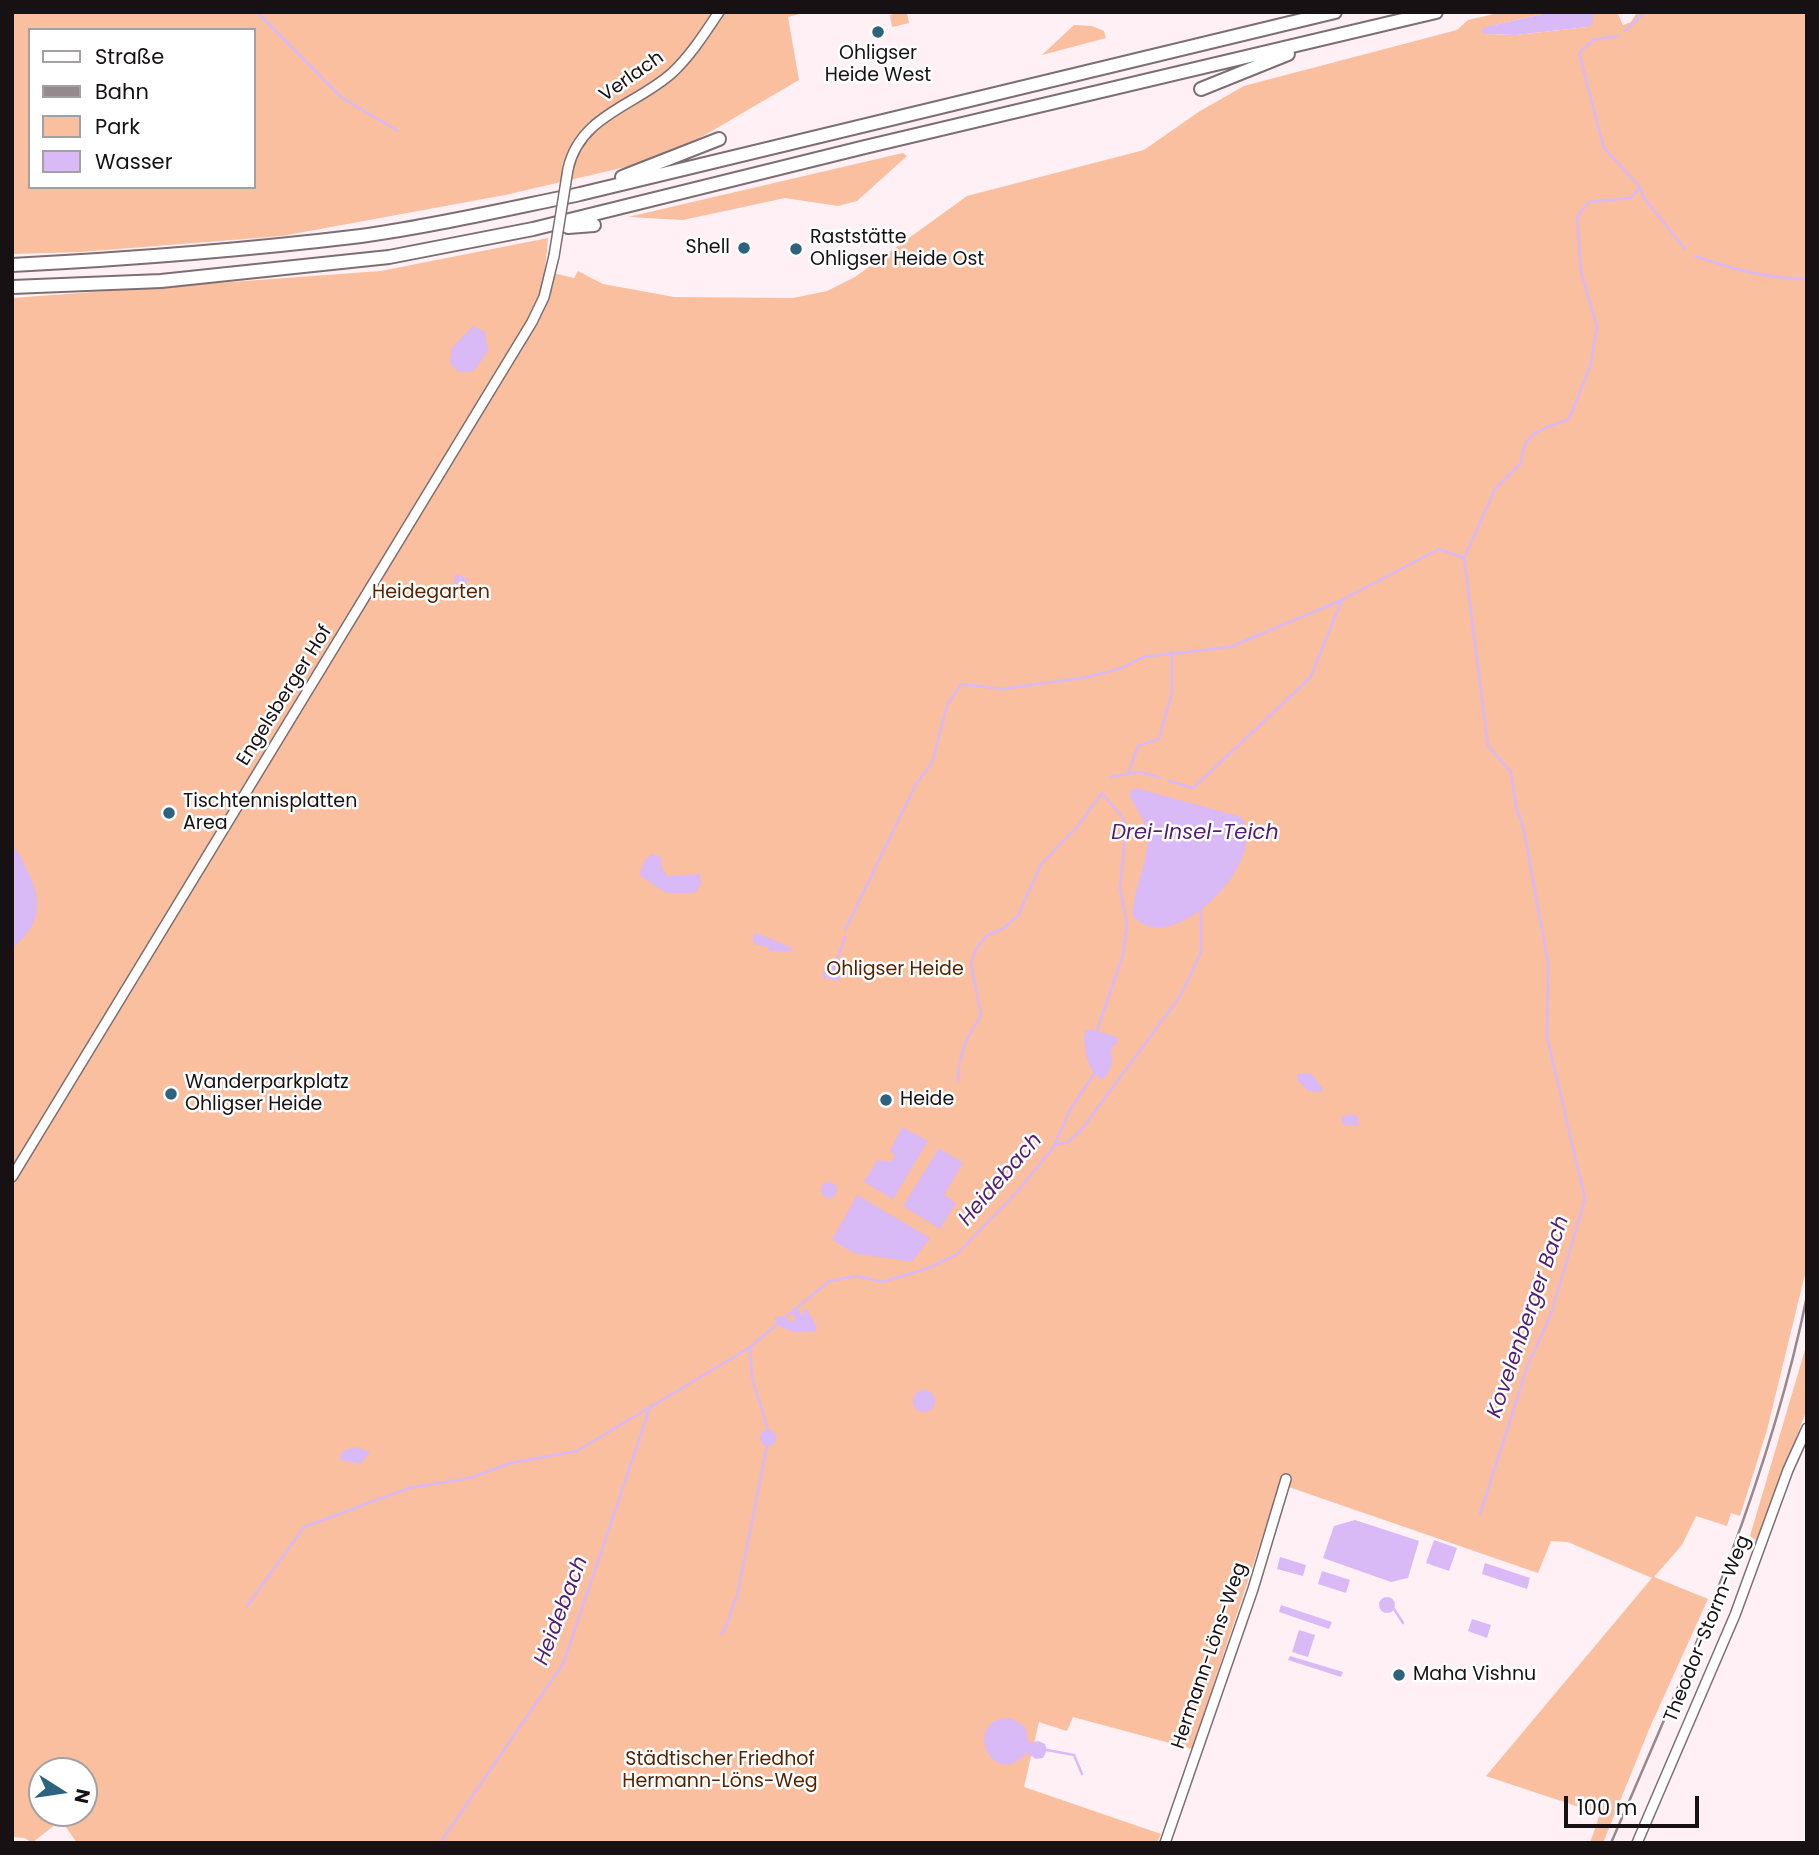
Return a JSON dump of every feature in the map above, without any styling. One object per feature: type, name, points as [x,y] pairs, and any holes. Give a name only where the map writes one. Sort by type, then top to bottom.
[{"type":"highway","points":[[12,265],[158,258],[364,235],[580,194],[1335,12]]},
{"type":"highway","points":[[12,287],[161,281],[288,270],[389,257],[533,229],[1436,12]]},
{"type":"highway","points":[[1201,89],[1320,40]]},
{"type":"highway","points":[[580,194],[719,138]]},
{"type":"highway","points":[[533,229],[594,225]]},
{"type":"street","name":"Verlach","points":[[553,259],[568,169],[573,151],[583,134],[672,72],[695,48],[719,12]]},
{"type":"street","name":"Engelsberger Hof","points":[[12,1178],[532,322],[544,297],[553,259]]},
{"type":"street","name":"Theodor-Storm-Weg","points":[[1637,1843],[1735,1615],[1788,1470],[1807,1428]]},
{"type":"street","name":"Hermann-Löns-Weg","points":[[1165,1843],[1249,1600],[1286,1479]]},
{"type":"green space","points":[[12,12],[807,12],[788,17],[799,80],[693,142],[647,162],[505,195],[282,236],[81,252],[12,254]]},
{"type":"green space","name":"Ohligser Heide","points":[[1503,12],[1551,12],[1486,27],[1485,34],[1516,35],[1587,27],[1594,12],[1617,12],[1623,25],[1631,22],[1637,12],[1807,12],[1807,1266],[1767,1430],[1740,1516],[1731,1513],[1727,1526],[1696,1516],[1682,1545],[1654,1577],[1708,1599],[1650,1727],[1603,1843],[1590,1843],[1600,1814],[1486,1776],[1652,1578],[1568,1542],[1551,1541],[1538,1573],[1280,1484],[1192,1749],[1073,1717],[1067,1731],[1039,1722],[1024,1787],[1161,1834],[1157,1843],[77,1843],[66,1827],[98,1827],[98,1757],[28,1757],[28,1827],[52,1827],[32,1843],[25,1838],[12,1837],[12,298],[381,271],[548,238],[545,271],[574,278],[578,271],[603,284],[674,297],[793,298],[827,291],[855,277],[967,196],[1144,150],[1200,111],[1244,86],[1457,30],[1468,20]]},
{"type":"green space","points":[[907,13],[909,23],[892,27],[890,15]]},
{"type":"green space","points":[[1074,25],[1092,26],[1104,31],[1106,38],[1042,55]]},
{"type":"green space","points":[[903,153],[907,156],[857,201],[838,206],[785,198],[683,220],[628,217]]},
{"type":"green space","points":[[1807,1343],[1807,1409],[1757,1541],[1750,1536]]},
{"type":"water","points":[[1551,12],[1594,12],[1592,25],[1516,35],[1485,34],[1481,31],[1485,27]]},
{"type":"water","points":[[473,326],[485,332],[488,351],[473,372],[459,372],[450,363],[452,348]]},
{"type":"water","points":[[455,574],[469,579],[458,592],[454,588]]},
{"type":"water","name":"Drei-Insel-Teich","points":[[1136,788],[1241,817],[1247,835],[1243,856],[1231,878],[1214,899],[1193,915],[1171,926],[1150,927],[1133,916],[1135,895],[1148,843],[1144,823],[1130,797],[1130,791]]},
{"type":"water","points":[[12,847],[21,857],[32,881],[37,903],[34,922],[29,931],[12,948]]},
{"type":"water","points":[[652,854],[661,857],[662,869],[667,876],[700,874],[701,884],[695,893],[666,893],[639,875],[645,860]]},
{"type":"water","points":[[757,933],[792,948],[791,951],[770,951],[768,947],[754,944],[753,934]]},
{"type":"water","points":[[840,959],[847,960],[849,964],[838,981],[823,978],[823,971]]},
{"type":"water","points":[[1090,1029],[1117,1037],[1117,1043],[1111,1048],[1112,1063],[1107,1076],[1101,1079],[1092,1070],[1087,1058],[1085,1031]]},
{"type":"water","points":[[1298,1073],[1311,1073],[1323,1089],[1321,1092],[1308,1091],[1297,1079]]},
{"type":"water","points":[[1351,1114],[1358,1117],[1359,1126],[1343,1125],[1341,1117]]},
{"type":"water","points":[[902,1127],[928,1141],[893,1199],[864,1182],[877,1160],[891,1162],[895,1155],[890,1151]]},
{"type":"water","points":[[939,1148],[963,1163],[944,1195],[956,1203],[940,1229],[903,1206]]},
{"type":"water","points":[[829,1182],[837,1190],[829,1198],[821,1190]]},
{"type":"water","points":[[857,1195],[930,1238],[912,1262],[854,1253],[832,1240]]},
{"type":"water","points":[[793,1308],[798,1309],[802,1315],[806,1308],[817,1327],[815,1331],[786,1330],[774,1318],[781,1316],[792,1322],[796,1318],[791,1313]]},
{"type":"water","points":[[924,1390],[932,1393],[935,1401],[932,1409],[924,1412],[916,1409],[913,1401],[916,1393]]},
{"type":"water","points":[[768,1430],[774,1432],[774,1444],[768,1446],[762,1444],[760,1438],[762,1432]]},
{"type":"water","points":[[356,1447],[370,1452],[360,1464],[340,1460],[342,1451]]},
{"type":"water","points":[[1355,1520],[1419,1541],[1408,1578],[1391,1582],[1323,1558],[1334,1526]]},
{"type":"water","points":[[1434,1540],[1457,1548],[1449,1571],[1426,1563]]},
{"type":"water","points":[[1280,1557],[1306,1565],[1303,1576],[1277,1569]]},
{"type":"water","points":[[1485,1563],[1530,1578],[1527,1589],[1482,1574]]},
{"type":"water","points":[[1322,1571],[1350,1580],[1346,1593],[1318,1584]]},
{"type":"water","points":[[1387,1597],[1393,1599],[1393,1611],[1387,1613],[1381,1611],[1379,1605],[1381,1599]]},
{"type":"water","points":[[1281,1605],[1332,1622],[1329,1629],[1279,1612]]},
{"type":"water","points":[[1472,1619],[1491,1625],[1487,1638],[1468,1631]]},
{"type":"water","points":[[1299,1630],[1315,1635],[1308,1657],[1292,1652]]},
{"type":"water","points":[[1290,1656],[1343,1672],[1341,1677],[1288,1660]]},
{"type":"water","points":[[1011,1718],[1025,1727],[1029,1743],[1038,1741],[1045,1744],[1047,1750],[1043,1758],[1036,1759],[1027,1753],[1014,1763],[1002,1764],[992,1759],[986,1750],[984,1739],[987,1728],[996,1721]]},
{"type":"waterway","points":[[257,12],[342,98],[398,131]]},
{"type":"waterway","points":[[1625,31],[1645,12]]},
{"type":"waterway","points":[[1618,36],[1593,40],[1579,53],[1604,148],[1640,187],[1644,198],[1685,249]]},
{"type":"waterway","points":[[845,930],[916,784],[932,763],[947,705],[961,684],[1002,689],[1088,677],[1122,668],[1143,657],[1230,647],[1342,600],[1439,549],[1464,558],[1495,489],[1521,463],[1530,437],[1542,429],[1569,419],[1590,367],[1597,327],[1581,272],[1577,216],[1589,202],[1631,198],[1640,187]]},
{"type":"waterway","points":[[1695,256],[1750,272],[1807,279]]},
{"type":"waterway","name":"Kovelenberger Bach","points":[[1464,558],[1488,746],[1511,772],[1516,807],[1523,826],[1548,963],[1547,1037],[1585,1199],[1551,1314],[1528,1365],[1480,1514]]},
{"type":"waterway","points":[[1169,781],[1193,788],[1310,678],[1342,600]]},
{"type":"waterway","name":"Heidebach","points":[[1111,777],[1128,774],[1138,746],[1159,739],[1172,692],[1172,652]]},
{"type":"waterway","points":[[1128,774],[1142,772],[1160,778]]},
{"type":"waterway","points":[[960,1062],[965,1043],[981,1015],[971,964],[975,951],[986,936],[1004,928],[1018,916],[1041,864],[1077,827],[1102,793],[1123,818],[1126,828],[1120,888],[1127,924],[1123,954],[1096,1033]]},
{"type":"waterway","points":[[1054,1145],[1068,1142],[1082,1129],[1181,995],[1201,952],[1201,909]]},
{"type":"waterway","points":[[836,962],[845,937]]},
{"type":"waterway","points":[[958,1081],[959,1066]]},
{"type":"waterway","name":"Heidebach","points":[[247,1606],[304,1527],[409,1488],[470,1478],[511,1463],[577,1451],[749,1348],[829,1281],[857,1276],[882,1282],[926,1269],[956,1255],[1017,1192],[1053,1148],[1070,1110],[1094,1074]]},
{"type":"waterway","points":[[750,1349],[752,1377],[768,1430]]},
{"type":"waterway","name":"Heidebach","points":[[440,1843],[563,1664],[651,1405]]},
{"type":"waterway","points":[[721,1634],[737,1597],[767,1446]]},
{"type":"waterway","points":[[1394,1609],[1403,1623]]},
{"type":"waterway","points":[[1047,1750],[1074,1755],[1082,1774]]},
{"type":"railway","points":[[1611,1843],[1697,1642],[1748,1506],[1791,1367],[1807,1296]]},
{"type":"place","name":"Ohligser Heide West","points":[[878,32]]},
{"type":"place","name":"Shell","points":[[744,248]]},
{"type":"place","name":"Raststätte Ohligser Heide Ost","points":[[796,249]]},
{"type":"place","name":"Tischtennisplatten Area","points":[[169,813]]},
{"type":"place","name":"Wanderparkplatz Ohligser Heide","points":[[171,1094]]},
{"type":"place","name":"Heide","points":[[886,1100]]},
{"type":"place","name":"Maha Vishnu","points":[[1399,1675]]},
{"type":"park label","name":"Heidegarten","points":[[431,593]]},
{"type":"park label","name":"Städtischer Friedhof Hermann-Löns-Weg","points":[[720,1771]]}]
